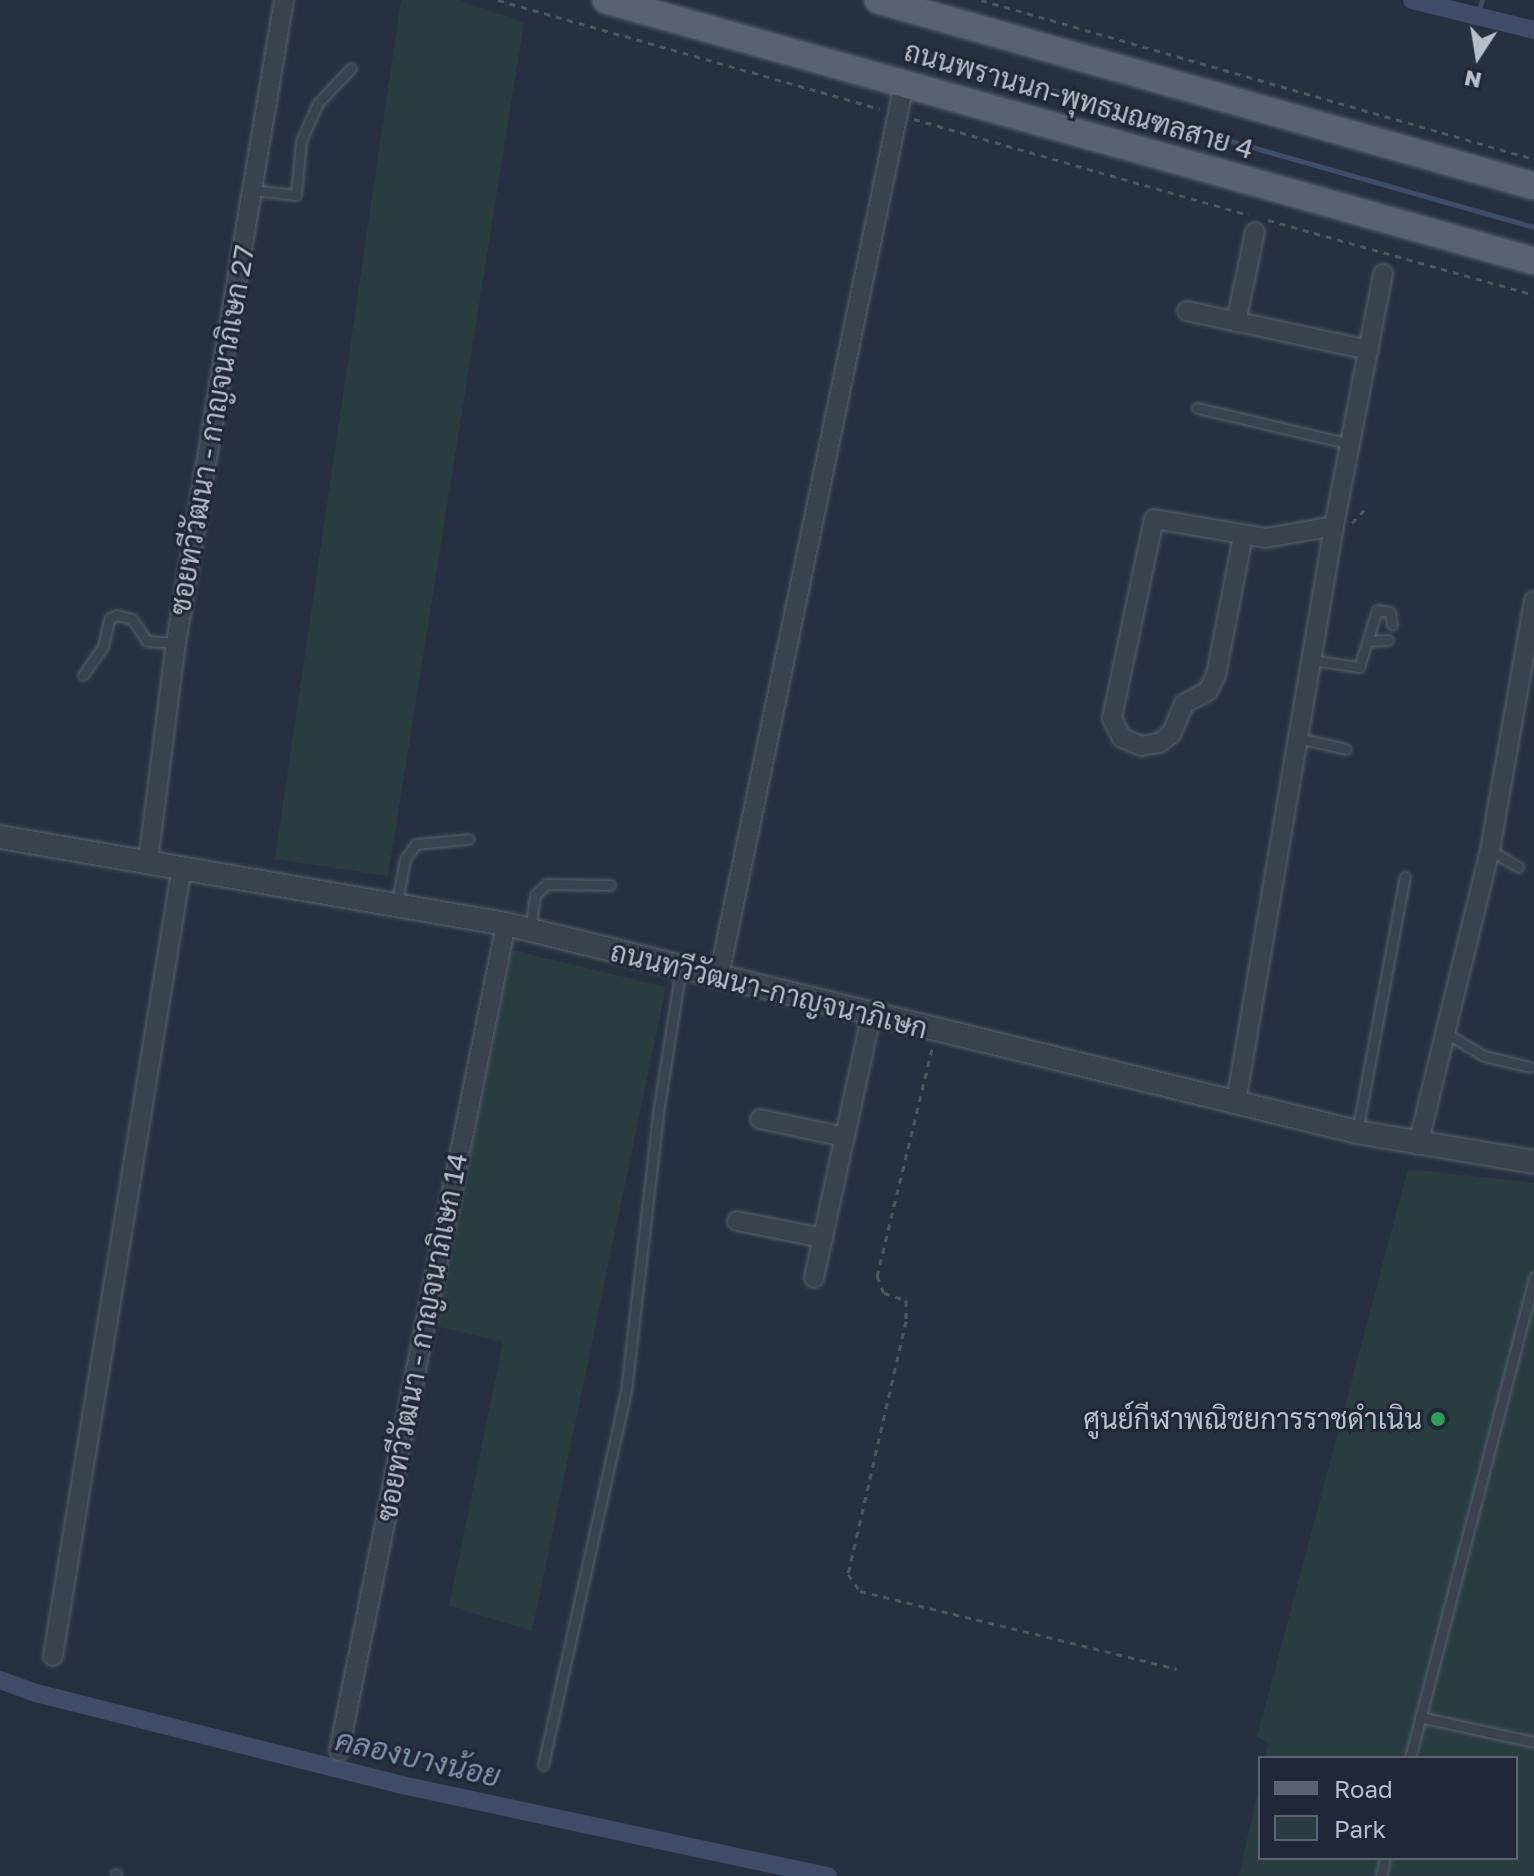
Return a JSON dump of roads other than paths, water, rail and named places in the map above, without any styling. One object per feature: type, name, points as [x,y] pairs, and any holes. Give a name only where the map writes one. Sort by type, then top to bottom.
[{"type":"main road","name":"ถนนพรานนก-พุทธมณฑลสาย 4","points":[[606,0],[652,6],[904,84],[1534,261]]},
{"type":"main road","name":"ถนนพรานนก-พุทธมณฑลสาย 4","points":[[878,0],[1534,186]]},
{"type":"street","name":"ซอยทวีวัฒนา - กาญจนาภิเษก 27","points":[[148,861],[176,643],[284,0]]},
{"type":"street","points":[[719,976],[904,84]]},
{"type":"street","points":[[1236,322],[1255,232]]},
{"type":"street","points":[[1236,1102],[1334,526],[1383,274]]},
{"type":"street","points":[[1187,311],[1369,350]]},
{"type":"street","points":[[1243,536],[1216,675],[1208,691],[1184,704],[1171,734],[1159,743],[1141,746],[1122,738],[1112,718],[1154,519],[1243,536],[1287,537],[1334,526]]},
{"type":"street","points":[[1418,1145],[1490,850],[1534,601]]},
{"type":"street","name":"ถนนทวีวัฒนา-กาญจนาภิเษก","points":[[0,837],[397,902],[506,924],[936,1033],[1357,1132],[1418,1145],[1534,1162]]},
{"type":"street","points":[[53,1656],[182,866]]},
{"type":"street","name":"ซอยทวีวัฒนา - กาญจนาภิเษก 14","points":[[339,1751],[506,924]]},
{"type":"street","points":[[814,1278],[871,1016]]},
{"type":"street","points":[[760,1119],[845,1137]]},
{"type":"street","points":[[737,1221],[823,1238]]},
{"type":"lane","points":[[252,190],[296,195],[301,141],[318,103],[351,68]]},
{"type":"lane","points":[[1197,408],[1350,444]]},
{"type":"lane","points":[[1311,660],[1359,667],[1377,610],[1390,612],[1392,625]]},
{"type":"lane","points":[[83,675],[103,646],[109,619],[116,615],[132,619],[147,641],[176,643]]},
{"type":"lane","points":[[1367,641],[1388,640]]},
{"type":"lane","points":[[1298,738],[1346,749]]},
{"type":"lane","points":[[397,902],[405,859],[416,844],[469,839]]},
{"type":"lane","points":[[1490,850],[1518,867]]},
{"type":"lane","points":[[1357,1132],[1405,876]]},
{"type":"lane","points":[[530,930],[535,895],[547,884],[610,885]]},
{"type":"lane","points":[[543,1765],[626,1391],[658,1113],[681,967]]},
{"type":"lane","points":[[1446,1033],[1484,1056],[1530,1067]]},
{"type":"lane","points":[[1410,1756],[1534,1277]]},
{"type":"lane","points":[[1420,1717],[1534,1742]]},
{"type":"waterway","points":[[1412,0],[1534,30]]},
{"type":"waterway","points":[[1477,16],[1482,0]]},
{"type":"waterway","points":[[923,54],[1534,227]]},
{"type":"waterway","name":"คลองบางน้อย","points":[[0,1680],[36,1693],[402,1785],[828,1876]]},
{"type":"place","name":"ศูนย์กีฬาพณิชยการราชดำเนิน","points":[[1438,1419]]}]
